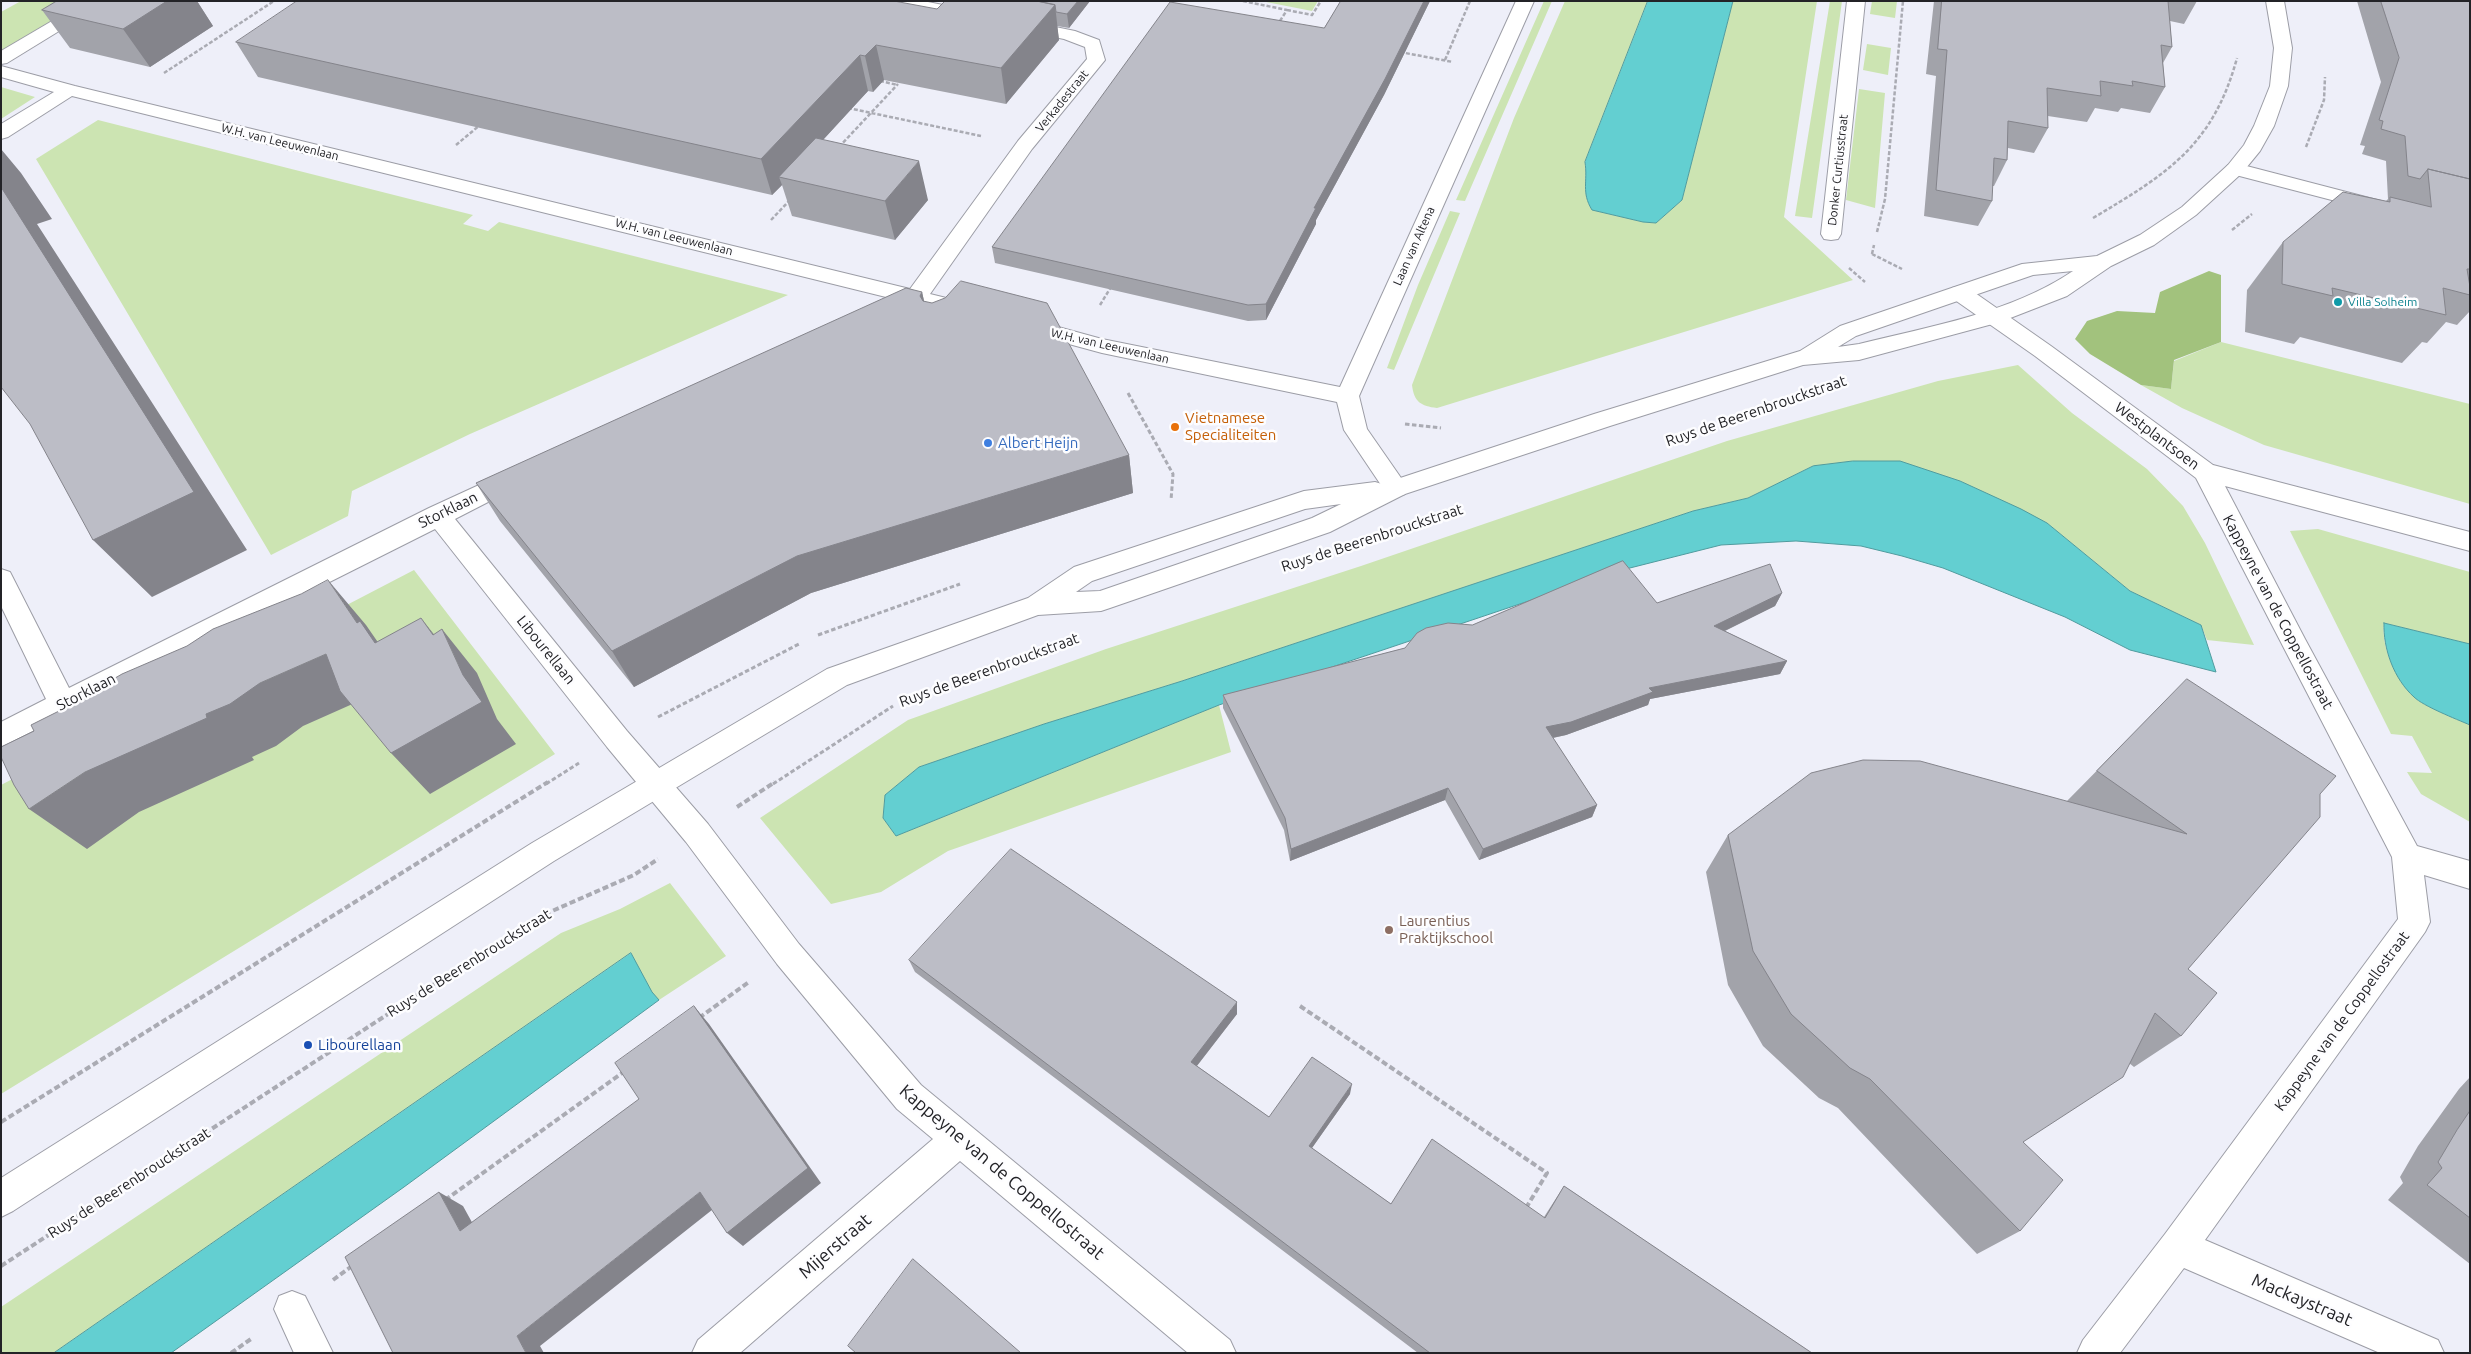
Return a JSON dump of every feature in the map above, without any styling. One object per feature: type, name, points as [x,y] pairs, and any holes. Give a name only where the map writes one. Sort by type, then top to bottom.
[{"type":"street","points":[[1,59],[99,1]]},
{"type":"street","points":[[894,1],[931,4],[963,14]]},
{"type":"street","name":"Laan van Altena","points":[[1347,396],[1525,1]]},
{"type":"street","name":"Donker Curtiusstraat","points":[[1831,234],[1856,1]]},
{"type":"street","name":"Ruys de Beerenbrouckstraat","points":[[1,1199],[543,852],[837,677],[1037,606],[1101,601],[1321,525],[1396,488],[1802,358],[1859,352],[1992,317],[2059,290],[2104,261],[2147,240],[2190,212],[2235,169],[2253,147],[2264,126],[2279,86],[2283,48],[2275,1]]},
{"type":"street","name":"Verkadestraat","points":[[907,294],[1025,145],[1096,60],[1093,44],[1069,35],[1001,22]]},
{"type":"street","name":"W.H. van Leeuwenlaan","points":[[1,71],[119,103],[907,294],[1102,346],[1347,396]]},
{"type":"street","points":[[1,132],[69,90]]},
{"type":"street","points":[[2235,169],[2396,210]]},
{"type":"street","name":"Ruys de Beerenbrouckstraat","points":[[1802,358],[1848,331],[2030,269],[2104,261]]},
{"type":"street","points":[[864,309],[907,294]]},
{"type":"street","name":"Westplantsoen","points":[[1960,294],[2043,351],[2205,472],[2470,542]]},
{"type":"street","points":[[1347,396],[1356,430],[1396,488]]},
{"type":"street","name":"Storklaan","points":[[1,735],[438,515],[536,468]]},
{"type":"street","name":"Kappeyne van de Coppellostraat","points":[[2096,1353],[2178,1247],[2414,922],[2407,856],[2295,647],[2205,472]]},
{"type":"street","name":"Ruys de Beerenbrouckstraat","points":[[1037,606],[1083,574],[1304,500],[1396,488]]},
{"type":"street","name":"Libourellaan","points":[[438,515],[655,784]]},
{"type":"street","points":[[1,579],[62,703]]},
{"type":"street","name":"Kappeyne van de Coppellostraat","points":[[655,784],[697,833],[788,954],[909,1098],[1217,1353]]},
{"type":"street","points":[[2407,856],[2470,875]]},
{"type":"street","name":"Mijerstraat","points":[[711,1353],[960,1139]]},
{"type":"street","name":"Mackaystraat","points":[[2178,1247],[2425,1353]]},
{"type":"street","points":[[292,1309],[314,1353]]},
{"type":"path","points":[[119,103],[274,1]]},
{"type":"path","points":[[1243,1],[1312,15],[1321,1]]},
{"type":"path","points":[[1445,60],[1470,1]]},
{"type":"path","points":[[1872,254],[1884,199],[1903,1]]},
{"type":"path","points":[[1274,30],[1287,10]]},
{"type":"path","points":[[1397,52],[1493,70]]},
{"type":"path","points":[[2086,222],[2157,178],[2186,156],[2216,118],[2234,75],[2238,57]]},
{"type":"path","points":[[839,148],[903,79]]},
{"type":"path","points":[[878,81],[898,85]]},
{"type":"path","points":[[843,107],[1025,145]]},
{"type":"path","points":[[418,175],[485,121]]},
{"type":"path","points":[[739,254],[792,197]]},
{"type":"path","name":"Donker Curtiusstraat","points":[[1831,234],[1907,272]]},
{"type":"path","points":[[1078,339],[1114,282]]},
{"type":"path","points":[[1102,346],[1173,474],[1170,512],[1185,540]]},
{"type":"path","name":"Ruys de Beerenbrouckstraat","points":[[1,1266],[534,919],[634,875],[897,702]]},
{"type":"path","points":[[690,1024],[788,954]]},
{"type":"path","points":[[1300,1006],[1547,1173],[1522,1216]]},
{"type":"path","points":[[438,1204],[633,1065]]},
{"type":"path","points":[[231,1353],[357,1262]]},
{"type":"green space","points":[[21,1],[87,1],[1,51],[1,12]]},
{"type":"green space","points":[[1261,1],[1318,1],[1312,11]]},
{"type":"green space","points":[[1544,1],[1552,1],[1465,201],[1456,200]]},
{"type":"green space","points":[[1565,1],[1648,1],[1585,162],[1587,198],[1592,210],[1643,222],[1656,223],[1682,200],[1733,1],[1817,1],[1784,217],[1853,280],[1437,408],[1427,406],[1419,402],[1414,395],[1412,385],[1514,118]]},
{"type":"green space","points":[[1830,1],[1842,1],[1812,218],[1795,216]]},
{"type":"green space","points":[[1872,1],[1897,1],[1895,18],[1870,14]]},
{"type":"green space","points":[[1867,44],[1891,48],[1888,75],[1863,70]]},
{"type":"green space","points":[[1,87],[35,97],[1,119]]},
{"type":"green space","points":[[1859,89],[1885,93],[1875,208],[1846,200]]},
{"type":"green space","points":[[98,120],[473,215],[463,224],[488,231],[499,222],[788,295],[470,434],[352,491],[348,516],[271,555],[36,159]]},
{"type":"green space","points":[[1450,211],[1460,213],[1394,370],[1387,368],[1418,285]]},
{"type":"green space","points":[[2209,271],[2221,275],[2221,342],[2174,360],[2171,389],[2141,385],[2090,354],[2075,339],[2087,321],[2117,311],[2155,313],[2160,292]]},
{"type":"green space","points":[[2221,342],[2470,404],[2470,504],[2264,445],[2182,408],[2141,385],[2171,389],[2174,361]]},
{"type":"green space","points":[[2018,365],[2072,413],[2147,469],[2183,506],[2205,543],[2254,645],[2207,640],[2201,625],[2130,591],[2047,523],[1960,481],[1813,466],[1748,498],[1693,511],[1182,681],[1044,724],[919,767],[885,795],[883,818],[896,836],[1219,705],[1231,752],[948,851],[881,892],[831,904],[760,818],[908,720],[1106,649],[1361,566],[1727,441],[1938,381]]},
{"type":"green space","points":[[2318,529],[2470,572],[2470,644],[2384,623],[2384,633],[2387,653],[2391,663],[2407,690],[2418,701],[2470,725],[2470,822],[2421,794],[2407,772],[2432,773],[2412,736],[2391,734],[2290,531]]},
{"type":"green space","points":[[414,570],[555,754],[1,1094],[1,785]]},
{"type":"green space","points":[[670,883],[726,956],[659,1000],[652,993],[631,953],[54,1353],[1,1353],[1,1307],[561,933],[620,909]]},
{"type":"water","points":[[1648,1],[1733,1],[1682,200],[1656,223],[1643,222],[1592,210],[1587,198],[1585,162]]},
{"type":"water","points":[[1853,461],[1900,461],[1960,481],[2047,523],[2130,591],[2201,625],[2216,672],[2130,650],[2065,617],[1943,568],[1902,556],[1861,546],[1796,541],[1721,545],[1618,571],[1219,705],[896,836],[883,818],[885,795],[919,767],[1044,724],[1182,681],[1693,511],[1748,498],[1813,466]]},
{"type":"water","points":[[2384,623],[2470,644],[2470,725],[2418,701],[2407,690],[2395,673],[2391,663],[2385,643]]},
{"type":"water","points":[[631,953],[652,992],[659,1000],[404,1187],[171,1353],[54,1353]]},
{"type":"building","points":[[57,1],[167,1],[123,29],[42,10]]},
{"type":"building","points":[[297,1],[894,1],[937,9],[945,1],[1037,1],[1055,5],[1001,68],[876,45],[865,56],[860,55],[761,159],[236,42]]},
{"type":"building","points":[[1037,1],[1078,1],[1067,14],[1056,12],[1055,5]]},
{"type":"building","points":[[1341,1],[1424,1],[1385,79],[1314,208],[1316,208],[1266,304],[1248,305],[992,247],[1170,2],[1324,28]]},
{"type":"building","points":[[1942,1],[2168,1],[2172,47],[2161,45],[2165,87],[2132,81],[2133,86],[2100,81],[2101,96],[2047,88],[2048,128],[2008,121],[2007,160],[1994,158],[1992,201],[1936,190],[1947,50],[1938,49]]},
{"type":"building","points":[[2381,1],[2470,1],[2470,179],[2428,169],[2420,179],[2408,176],[2405,136],[2381,129],[2383,121],[2379,120],[2399,58]]},
{"type":"building","points":[[816,138],[919,161],[885,201],[779,177]]},
{"type":"building","points":[[2428,169],[2470,179],[2470,269],[2467,269],[2470,295],[2443,288],[2446,315],[2332,288],[2333,296],[2282,284],[2283,242],[2343,192],[2390,202],[2390,197],[2431,207]]},
{"type":"building","points":[[1,187],[194,492],[93,540],[30,424],[1,387]]},
{"type":"building","points":[[961,281],[1047,303],[1129,455],[797,556],[612,651],[476,483],[906,288],[922,292],[920,296],[923,301],[932,303],[945,298]]},
{"type":"building","points":[[1623,561],[1657,603],[1770,564],[1782,593],[1714,626],[1787,661],[1649,688],[1653,692],[1571,722],[1546,727],[1597,805],[1483,849],[1448,788],[1291,849],[1285,818],[1223,695],[1405,648],[1417,633],[1426,628],[1448,623],[1472,625]]},
{"type":"building","points":[[328,580],[357,623],[360,621],[375,643],[421,618],[433,635],[442,629],[463,675],[482,702],[391,753],[340,691],[326,654],[260,683],[230,704],[206,714],[207,718],[85,772],[29,809],[14,785],[1,757],[1,747],[34,731],[31,725],[99,691],[98,688],[122,674],[187,646],[213,629],[301,594]]},
{"type":"building","points":[[2187,679],[2336,776],[2320,794],[2320,817],[2188,969],[2217,993],[2181,1036],[2155,1013],[2123,1077],[2023,1142],[2063,1180],[2020,1231],[1870,1079],[1850,1068],[1791,1014],[1753,951],[1728,835],[1811,773],[1863,760],[1920,761],[2187,834],[2097,771]]},
{"type":"building","points":[[1011,849],[1237,1002],[1191,1062],[1269,1117],[1312,1057],[1352,1084],[1309,1146],[1391,1204],[1432,1139],[1545,1218],[1564,1186],[1812,1353],[1430,1353],[909,960]]},
{"type":"building","points":[[694,1006],[808,1168],[727,1233],[700,1192],[517,1336],[526,1353],[393,1353],[345,1257],[439,1192],[460,1231],[639,1099],[615,1063]]},
{"type":"building","points":[[2470,1111],[2470,1218],[2427,1185],[2442,1168],[2438,1162]]},
{"type":"building","points":[[913,1259],[1021,1353],[856,1353],[848,1346]]},
{"type":"place","name":"Villa Solheim","points":[[2338,302]]},
{"type":"place","name":"Vietnamese Specialiteiten","points":[[1175,427]]},
{"type":"place","name":"Albert Heijn","points":[[988,443]]},
{"type":"place","name":"Laurentius Praktijkschool","points":[[1389,930]]},
{"type":"place","name":"Libourellaan","points":[[308,1045]]}]
